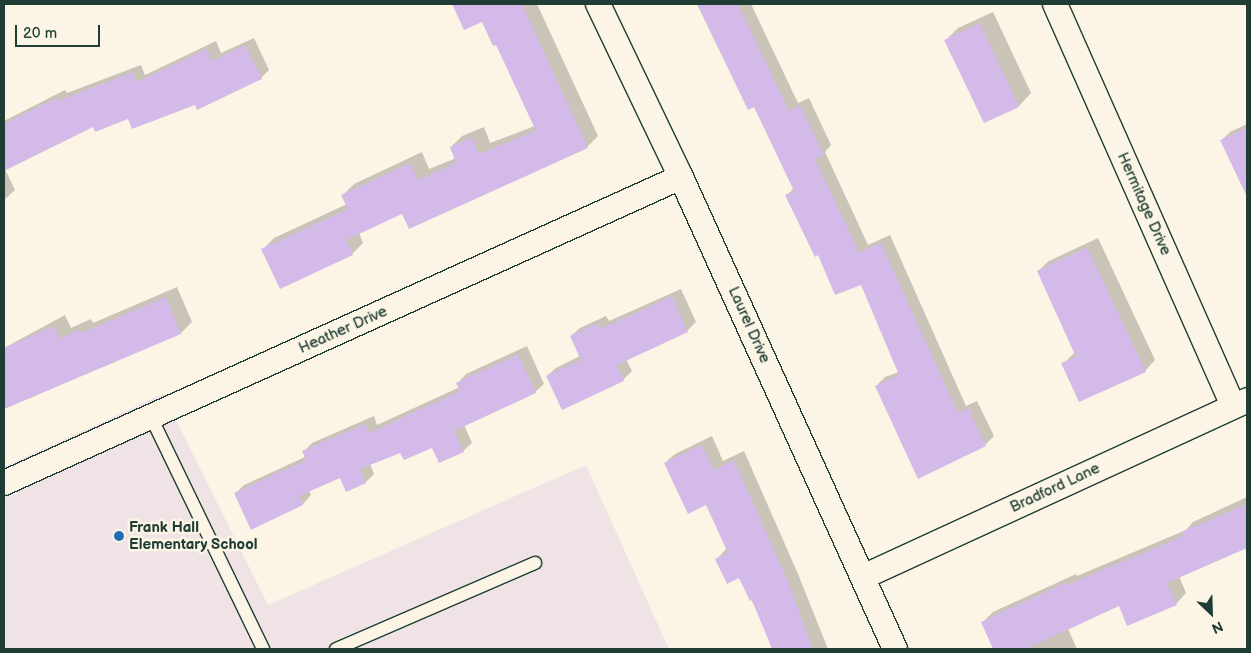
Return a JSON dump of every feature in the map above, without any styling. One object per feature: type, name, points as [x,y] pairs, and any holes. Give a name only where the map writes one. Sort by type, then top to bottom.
[{"type":"street","name":"Laurel Drive","points":[[598,4],[681,178],[895,649]]},
{"type":"street","name":"Hermitage Drive","points":[[1055,4],[1240,402]]},
{"type":"street","name":"Heather Drive","points":[[4,483],[681,178]]},
{"type":"street","name":"Bradford Lane","points":[[863,577],[1240,402]]},
{"type":"lane","points":[[151,417],[263,649]]},
{"type":"lane","points":[[336,649],[535,563]]},
{"type":"shaded area","name":"Frank Hall Elementary School","points":[[163,394],[268,605],[586,465],[669,649],[4,649],[4,467]]},
{"type":"building","points":[[452,4],[522,4],[588,148],[409,229],[402,214],[346,240],[353,255],[280,289],[261,249],[348,209],[341,195],[410,163],[418,180],[456,163],[450,147],[472,137],[479,154],[536,131],[496,45],[493,46],[482,22],[464,30]]},
{"type":"building","points":[[697,4],[738,4],[789,111],[800,105],[824,155],[815,159],[859,252],[881,243],[958,413],[968,408],[986,446],[918,479],[875,386],[899,375],[861,285],[835,295],[818,255],[815,257],[785,195],[794,191],[754,107],[748,110]]},
{"type":"building","points":[[980,23],[1019,107],[984,123],[944,40]]},
{"type":"building","points":[[245,45],[262,79],[197,110],[195,105],[132,129],[128,119],[95,132],[93,127],[4,171],[4,124],[56,98],[58,101],[133,72],[136,82],[207,49],[212,61]]},
{"type":"building","points":[[1247,127],[1247,197],[1220,140]]},
{"type":"building","points":[[1087,247],[1146,372],[1079,402],[1061,363],[1076,357],[1037,271]]},
{"type":"building","points":[[672,296],[688,332],[617,365],[624,381],[562,410],[546,376],[581,360],[570,336],[597,323],[600,329]]},
{"type":"building","points":[[166,297],[181,334],[4,409],[4,348],[54,326],[60,339],[79,329],[81,333]]},
{"type":"building","points":[[518,354],[536,393],[454,431],[464,452],[439,463],[432,448],[404,460],[400,453],[360,469],[366,483],[346,492],[340,478],[299,496],[303,505],[251,530],[234,493],[306,460],[302,451],[365,424],[369,433],[460,391],[456,383]]},
{"type":"building","points":[[702,445],[714,470],[734,460],[789,584],[813,649],[772,649],[752,600],[750,601],[739,578],[727,584],[715,559],[728,553],[706,505],[688,514],[664,463]]},
{"type":"building","points":[[1247,504],[1247,548],[1167,583],[1177,605],[1127,626],[1119,606],[1026,649],[993,649],[981,622],[1065,583],[1067,585],[1183,536],[1182,532]]},
{"type":"place","name":"Frank Hall Elementary School","points":[[119,536]]}]
